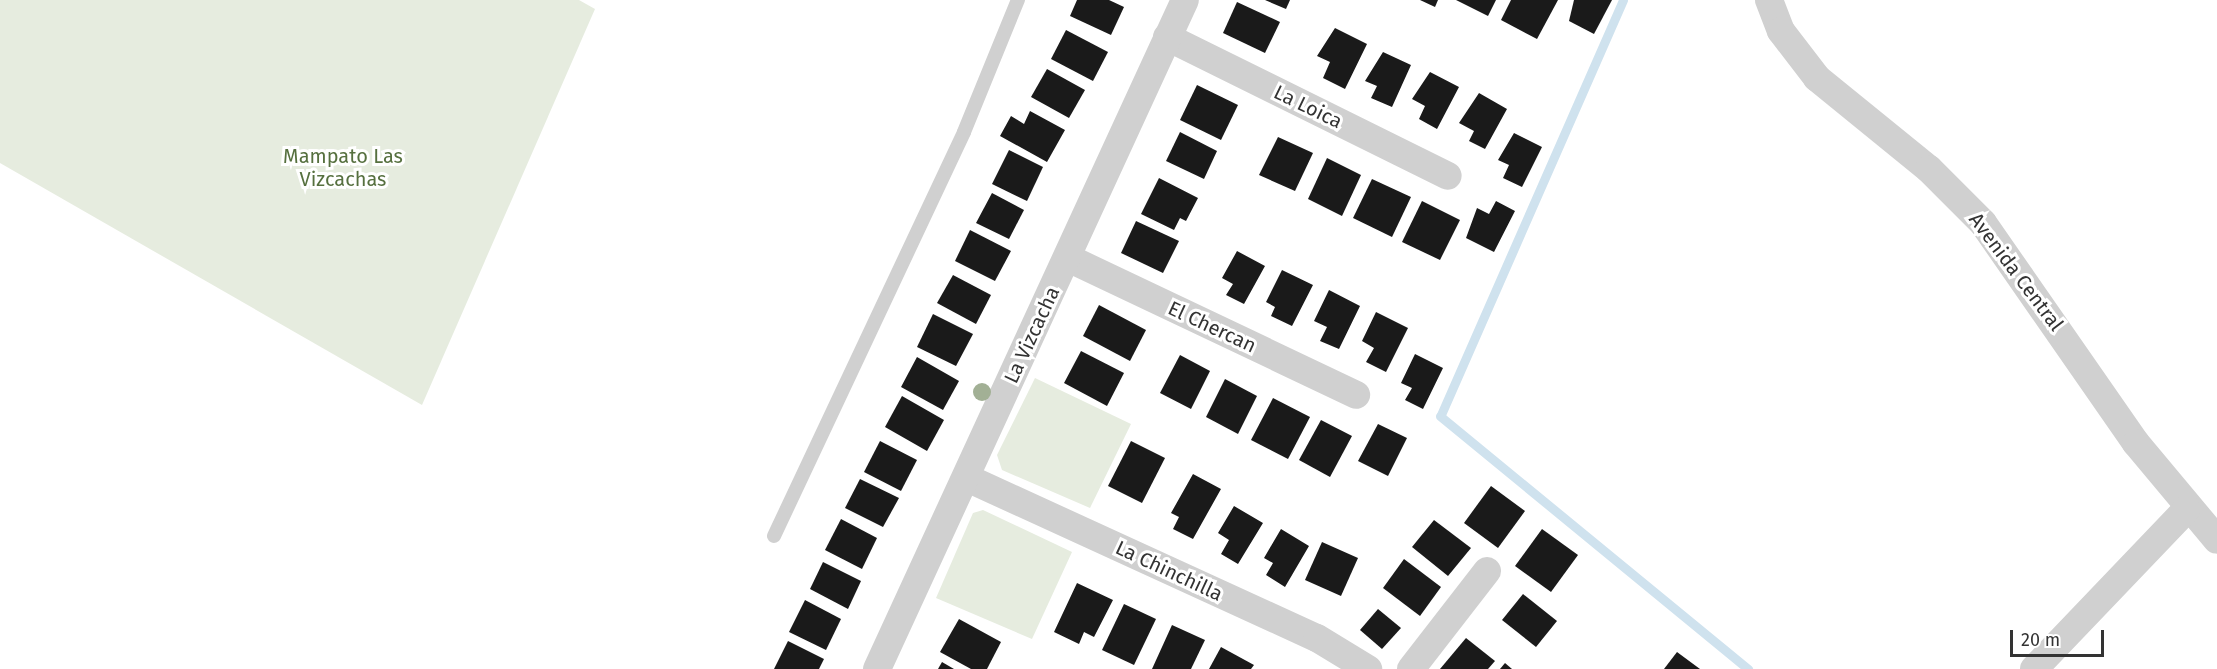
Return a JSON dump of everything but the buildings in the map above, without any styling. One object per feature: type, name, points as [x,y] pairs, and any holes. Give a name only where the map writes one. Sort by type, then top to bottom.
[{"type":"street","name":"La Vizcacha","points":[[877,669],[967,478],[1185,0]]},
{"type":"street","name":"Avenida Central","points":[[1769,0],[1781,31],[1817,78],[1929,169],[1983,223],[2187,509],[2217,540]]},
{"type":"street","name":"La Loica","points":[[1167,37],[1448,176]]},
{"type":"street","name":"El Chercan","points":[[1068,258],[1356,395]]},
{"type":"street","name":"La Chinchilla","points":[[967,478],[1317,638],[1368,669]]},
{"type":"street","points":[[2034,669],[2187,509]]},
{"type":"street","points":[[1411,669],[1487,571]]},
{"type":"lane","points":[[774,536],[964,132],[1018,0]]},
{"type":"green space","name":"Mampato Las Vizcachas","points":[[0,0],[579,0],[595,9],[422,405],[0,163]]},
{"type":"green space","points":[[1035,378],[1131,424],[1090,508],[1002,470],[997,455]]},
{"type":"green space","points":[[983,510],[1072,552],[1032,639],[936,598],[973,513]]},
{"type":"waterway","points":[[1623,0],[1440,416],[1748,669]]}]
